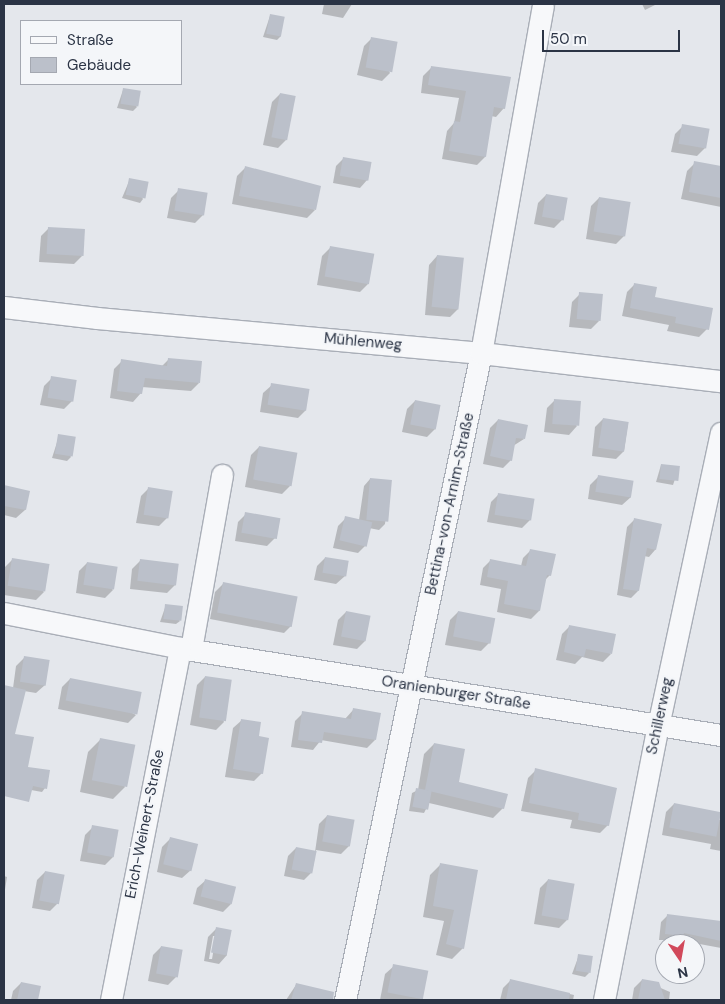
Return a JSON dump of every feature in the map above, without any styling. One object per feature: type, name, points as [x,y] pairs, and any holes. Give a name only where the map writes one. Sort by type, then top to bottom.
[{"type":"street","name":"Bettina-von-Arnim-Straße","points":[[345,1000],[413,686],[481,353],[540,4]]},
{"type":"street","name":"Mühlenweg","points":[[4,307],[96,318],[481,353],[721,381]]},
{"type":"street","name":"Schillerweg","points":[[604,1000],[658,726],[721,433]]},
{"type":"street","points":[[186,649],[222,475]]},
{"type":"street","name":"Oranienburger Straße","points":[[4,613],[186,649],[721,735]]},
{"type":"street","name":"Erich-Weinert-Straße","points":[[111,1000],[186,649]]},
{"type":"building","points":[[270,14],[285,17],[281,36],[266,34]]},
{"type":"building","points":[[371,37],[398,42],[392,72],[366,68]]},
{"type":"building","points":[[431,66],[511,77],[505,109],[494,107],[486,157],[449,151],[454,121],[460,122],[466,91],[428,85]]},
{"type":"building","points":[[123,88],[141,91],[138,107],[120,104]]},
{"type":"building","points":[[280,93],[296,96],[287,140],[271,137]]},
{"type":"building","points":[[682,124],[710,129],[706,149],[679,144]]},
{"type":"building","points":[[343,157],[372,162],[368,181],[340,176]]},
{"type":"building","points":[[694,161],[721,166],[721,198],[689,192]]},
{"type":"building","points":[[245,166],[321,186],[316,210],[239,196]]},
{"type":"building","points":[[129,178],[149,182],[145,199],[126,195]]},
{"type":"building","points":[[178,188],[208,193],[204,215],[174,211]]},
{"type":"building","points":[[546,194],[568,198],[564,220],[542,217]]},
{"type":"building","points":[[599,197],[631,202],[625,237],[594,232]]},
{"type":"building","points":[[48,227],[85,229],[84,256],[47,254]]},
{"type":"building","points":[[330,246],[374,254],[369,284],[325,277]]},
{"type":"building","points":[[437,255],[464,258],[458,310],[432,307]]},
{"type":"building","points":[[634,283],[657,287],[655,297],[713,308],[709,330],[675,323],[676,317],[630,308]]},
{"type":"building","points":[[579,292],[603,294],[601,321],[577,319]]},
{"type":"building","points":[[168,358],[202,361],[200,383],[145,378],[142,394],[117,391],[121,359],[167,366]]},
{"type":"building","points":[[51,376],[77,380],[73,402],[48,398]]},
{"type":"building","points":[[271,383],[310,389],[306,411],[268,405]]},
{"type":"building","points":[[554,399],[581,401],[579,426],[552,424]]},
{"type":"building","points":[[415,400],[441,405],[436,430],[410,425]]},
{"type":"building","points":[[603,418],[629,422],[624,452],[598,448]]},
{"type":"building","points":[[498,419],[528,425],[525,439],[516,438],[512,461],[490,456]]},
{"type":"building","points":[[58,434],[76,437],[73,457],[55,454]]},
{"type":"building","points":[[259,446],[297,453],[292,486],[253,479]]},
{"type":"building","points":[[661,464],[680,466],[678,481],[659,479]]},
{"type":"building","points":[[598,475],[634,481],[631,497],[595,492]]},
{"type":"building","points":[[370,478],[392,480],[388,522],[366,520]]},
{"type":"building","points":[[4,485],[30,491],[26,510],[4,506]]},
{"type":"building","points":[[148,487],[173,491],[168,519],[144,515]]},
{"type":"building","points":[[498,493],[535,499],[531,521],[495,515]]},
{"type":"building","points":[[245,512],[280,518],[277,539],[241,533]]},
{"type":"building","points":[[345,516],[372,522],[367,547],[339,540]]},
{"type":"building","points":[[634,518],[662,524],[656,550],[647,548],[639,591],[623,589]]},
{"type":"building","points":[[530,549],[556,554],[551,576],[547,575],[540,611],[504,604],[508,581],[487,577],[490,559],[526,566]]},
{"type":"building","points":[[325,557],[349,561],[346,577],[322,573]]},
{"type":"building","points":[[12,558],[50,564],[45,592],[8,586]]},
{"type":"building","points":[[140,559],[179,564],[176,586],[137,581]]},
{"type":"building","points":[[87,562],[118,567],[114,590],[83,585]]},
{"type":"building","points":[[223,582],[298,597],[292,627],[217,612]]},
{"type":"building","points":[[165,604],[183,606],[181,621],[163,619]]},
{"type":"building","points":[[346,611],[371,616],[366,641],[341,637]]},
{"type":"building","points":[[458,611],[495,618],[490,644],[453,637]]},
{"type":"building","points":[[569,625],[616,634],[612,654],[586,649],[584,657],[564,652]]},
{"type":"building","points":[[24,656],[50,660],[46,686],[20,682]]},
{"type":"building","points":[[205,676],[232,680],[226,721],[199,718]]},
{"type":"building","points":[[70,678],[142,692],[137,715],[66,701]]},
{"type":"building","points":[[4,685],[26,690],[15,734],[34,737],[28,767],[50,770],[47,789],[33,786],[29,802],[4,796]]},
{"type":"building","points":[[353,708],[381,713],[376,740],[324,732],[322,743],[298,740],[302,711],[351,719]]},
{"type":"building","points":[[241,719],[261,722],[259,736],[269,738],[263,774],[233,769]]},
{"type":"building","points":[[100,738],[135,745],[127,787],[92,780]]},
{"type":"building","points":[[434,743],[465,749],[459,782],[508,794],[504,809],[425,790]]},
{"type":"building","points":[[535,768],[617,788],[609,826],[578,820],[579,813],[529,803]]},
{"type":"building","points":[[416,788],[432,791],[428,810],[412,807]]},
{"type":"building","points":[[674,803],[721,812],[716,837],[669,828]]},
{"type":"building","points":[[327,815],[355,820],[350,846],[322,842]]},
{"type":"building","points":[[92,825],[119,830],[114,857],[87,853]]},
{"type":"building","points":[[170,837],[198,844],[191,871],[163,864]]},
{"type":"building","points":[[296,847],[317,851],[312,874],[292,870]]},
{"type":"building","points":[[440,863],[478,870],[464,949],[446,944],[454,910],[433,906]]},
{"type":"building","points":[[45,871],[65,875],[59,904],[39,900]]},
{"type":"building","points":[[205,879],[236,887],[232,904],[201,896]]},
{"type":"building","points":[[548,879],[575,884],[568,920],[542,915]]},
{"type":"building","points":[[667,914],[721,921],[721,941],[705,938],[705,934],[665,934]]},
{"type":"building","points":[[216,927],[232,930],[227,956],[211,953]]},
{"type":"building","points":[[161,946],[183,950],[178,977],[156,974]]},
{"type":"building","points":[[578,954],[593,956],[590,973],[576,971]]},
{"type":"building","points":[[393,964],[428,971],[423,999],[387,992]]},
{"type":"building","points":[[510,979],[570,993],[569,1000],[506,1000]]},
{"type":"building","points":[[642,979],[660,984],[665,1000],[638,1000]]},
{"type":"building","points":[[21,982],[41,986],[38,1000],[17,1000]]},
{"type":"building","points":[[296,983],[334,992],[333,1000],[291,1000]]}]
